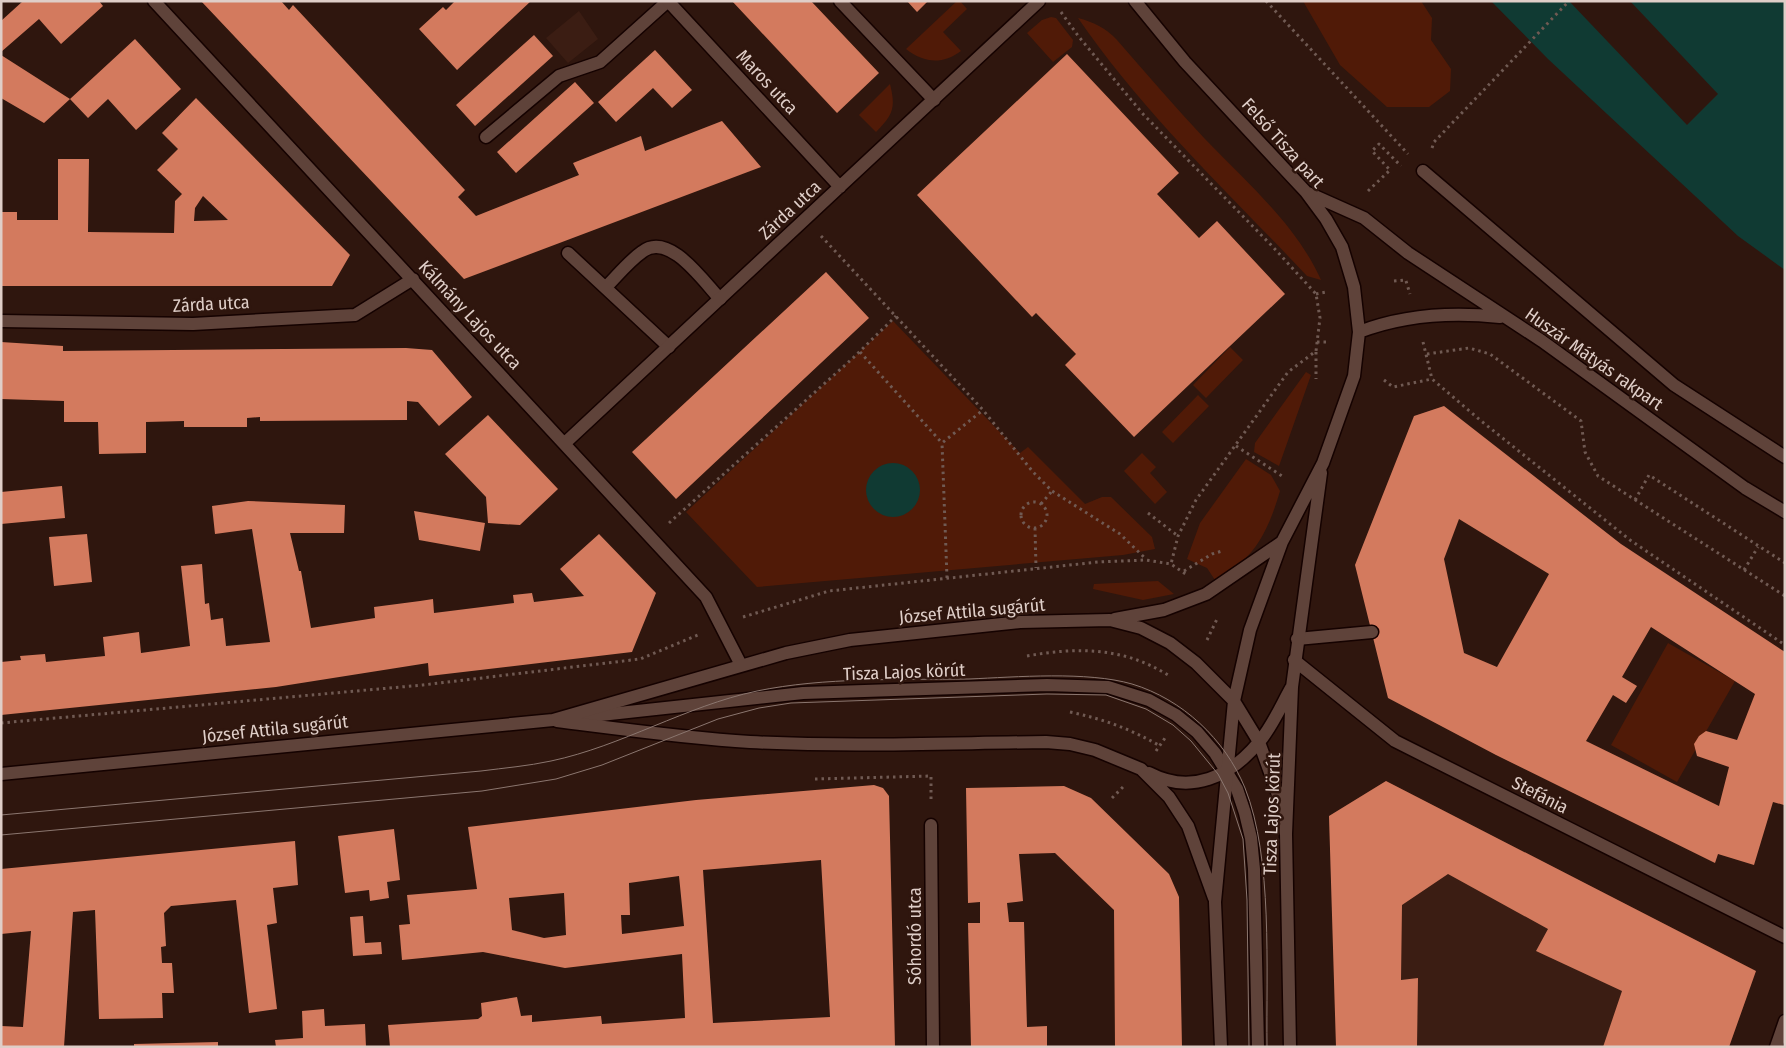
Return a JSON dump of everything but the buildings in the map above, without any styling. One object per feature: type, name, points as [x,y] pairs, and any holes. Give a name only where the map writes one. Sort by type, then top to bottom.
[{"type":"street","name":"Kálmány Lajos utca","points":[[154,1],[706,597],[741,665]]},
{"type":"street","points":[[486,137],[559,76],[600,62],[668,1]]},
{"type":"street","name":"Maros utca","points":[[668,1],[840,187]]},
{"type":"street","points":[[840,1],[934,100]]},
{"type":"street","name":"Zárda utca","points":[[565,443],[1039,1]]},
{"type":"street","name":"Felső Tisza part","points":[[1135,1],[1185,62],[1306,192],[1326,219],[1342,247],[1354,287],[1359,332]]},
{"type":"street","points":[[1424,171],[1674,385],[1785,457]]},
{"type":"street","points":[[1306,192],[1364,218],[1408,253],[1502,317]]},
{"type":"street","points":[[606,287],[642,251],[653,246],[665,247],[676,253],[720,299]]},
{"type":"street","points":[[568,253],[669,347]]},
{"type":"street","name":"Zárda utca","points":[[1,322],[193,324],[355,315],[413,279]]},
{"type":"street","name":"Huszár Mátyás rakpart","points":[[1359,332],[1379,324],[1417,318],[1452,315],[1502,317],[1542,341],[1745,488],[1785,512]]},
{"type":"street","name":"Tisza Lajos körút","points":[[1221,1047],[1215,902],[1234,701],[1250,630],[1282,542],[1323,463],[1354,376],[1359,332]]},
{"type":"street","name":"Tisza Lajos körút","points":[[1290,1047],[1286,834],[1292,687],[1294,660],[1323,463]]},
{"type":"street","points":[[1110,620],[1164,610],[1206,594],[1282,542]]},
{"type":"street","name":"József Attila sugárút","points":[[1,774],[553,720],[786,652],[850,640],[1020,622],[1110,620],[1141,628],[1170,643],[1196,663],[1234,701],[1259,742],[1277,792],[1286,834]]},
{"type":"street","points":[[1297,639],[1372,632]]},
{"type":"street","name":"Stefánia","points":[[1294,660],[1395,741],[1785,937]]},
{"type":"street","name":"Tisza Lajos körút","points":[[553,720],[803,693],[1037,686],[1108,688],[1149,700],[1176,715],[1197,732],[1227,770],[1237,789],[1251,838],[1255,900],[1258,1047]]},
{"type":"street","points":[[1141,769],[1161,779],[1180,784],[1199,783],[1227,770],[1259,742],[1292,687]]},
{"type":"street","name":"József Attila sugárút","points":[[553,720],[675,736],[748,742],[813,744],[1046,742],[1070,744],[1095,750],[1141,769],[1169,797],[1188,826],[1215,902]]},
{"type":"street","name":"Sóhordó utca","points":[[931,825],[933,1047]]},
{"type":"street","points":[[1776,1047],[1785,1021]]},
{"type":"path","points":[[1266,1],[1424,171]]},
{"type":"path","points":[[1434,142],[1569,1]]},
{"type":"path","points":[[1059,8],[1079,37],[1143,114],[1273,247],[1316,294],[1320,318],[1316,351],[1316,379]]},
{"type":"path","points":[[1367,190],[1390,170],[1372,151],[1380,144],[1407,172]]},
{"type":"path","points":[[806,219],[983,410],[1033,472],[1052,491],[1120,534],[1146,560]]},
{"type":"path","points":[[1394,281],[1405,280]]},
{"type":"path","points":[[1316,294],[1326,292]]},
{"type":"path","points":[[652,538],[860,352],[896,316]]},
{"type":"path","points":[[1318,342],[1328,342]]},
{"type":"path","points":[[1423,342],[1432,379],[1630,540],[1785,645]]},
{"type":"path","points":[[1426,354],[1469,348],[1490,354],[1581,422],[1585,452],[1598,476],[1785,596]]},
{"type":"path","points":[[1171,564],[1178,536],[1196,500],[1288,372],[1316,351]]},
{"type":"path","points":[[860,352],[942,444],[947,578]]},
{"type":"path","points":[[1384,380],[1394,387],[1432,379]]},
{"type":"path","points":[[942,444],[983,410]]},
{"type":"path","points":[[1236,446],[1282,476]]},
{"type":"path","points":[[1635,500],[1649,476],[1785,563]]},
{"type":"path","points":[[1041,504],[1052,491]]},
{"type":"path","points":[[1034,502],[1041,504],[1046,510],[1047,518],[1043,525],[1035,528],[1027,526],[1022,520],[1022,512],[1026,505],[1034,502]]},
{"type":"path","points":[[1148,513],[1178,536]]},
{"type":"path","points":[[1035,528],[1036,568]]},
{"type":"path","points":[[1744,570],[1758,547]]},
{"type":"path","points":[[1,723],[413,686],[640,659],[765,609],[829,591],[1036,568],[1146,560],[1171,564],[1184,571],[1206,594],[1219,614],[1250,630]]},
{"type":"path","points":[[1027,656],[1062,649],[1095,651],[1128,658],[1159,670],[1173,678]]},
{"type":"path","points":[[1068,712],[1101,718],[1132,730],[1160,746]]},
{"type":"path","points":[[815,779],[931,776],[931,825]]},
{"type":"shaded area","points":[[957,1],[960,1],[967,9],[943,32],[961,51],[947,59],[933,60],[920,57],[906,49]]},
{"type":"shaded area","points":[[1303,1],[1421,1],[1432,18],[1431,40],[1451,69],[1450,91],[1429,107],[1387,107],[1340,65]]},
{"type":"shaded area","points":[[579,11],[598,39],[568,63],[546,38]]},
{"type":"shaded area","points":[[1051,17],[1056,18],[1073,40],[1072,47],[1053,62],[1027,33],[1042,20]]},
{"type":"shaded area","points":[[1078,18],[1099,26],[1117,40],[1205,139],[1254,188],[1284,222],[1311,260],[1321,280],[1307,276],[1188,152],[1130,87]]},
{"type":"shaded area","points":[[890,84],[893,99],[892,111],[876,132],[859,115]]},
{"type":"shaded area","points":[[893,321],[1020,453],[1028,447],[1085,504],[1102,497],[1111,497],[1152,537],[1155,549],[1123,555],[757,587],[686,512]]},
{"type":"shaded area","points":[[1230,347],[1243,360],[1206,398],[1193,385]]},
{"type":"shaded area","points":[[1306,372],[1311,375],[1279,466],[1254,452],[1255,443]]},
{"type":"shaded area","points":[[1198,395],[1209,406],[1173,443],[1162,432]]},
{"type":"shaded area","points":[[1142,453],[1156,467],[1150,473],[1167,492],[1155,504],[1124,471]]},
{"type":"shaded area","points":[[1246,459],[1271,475],[1280,491],[1266,530],[1255,548],[1238,565],[1215,580],[1207,568],[1187,559],[1200,523]]},
{"type":"shaded area","points":[[1158,581],[1174,594],[1143,600],[1093,589],[1094,584]]},
{"type":"shaded area","points":[[1668,643],[1735,681],[1677,782],[1611,745]]},
{"type":"shaded area","points":[[1386,781],[1756,971],[1729,1047],[1336,1047],[1329,816]]},
{"type":"water","points":[[1491,1],[1785,1],[1785,270],[1738,236],[1548,59]]},
{"type":"water","points":[[888,463],[898,463],[908,467],[916,475],[920,490],[916,505],[908,513],[898,517],[888,517],[878,513],[870,505],[866,495],[866,485],[870,475],[878,467]]},
{"type":"pier","points":[[1569,1],[1630,1],[1718,94],[1687,125]]},
{"type":"tram line","points":[[1,815],[481,771],[534,764],[603,746],[705,706],[731,698],[757,691],[809,683],[1029,676],[1073,676],[1114,680],[1150,691],[1168,700],[1200,723],[1226,753],[1245,788],[1254,816],[1264,880],[1267,950],[1267,1047]]},
{"type":"tram line","points":[[1,835],[482,791],[556,779],[602,765],[718,719],[759,708],[791,703],[1047,694],[1106,695],[1146,709],[1173,725],[1191,741],[1218,774],[1228,793],[1243,839],[1247,900],[1249,1047]]}]
